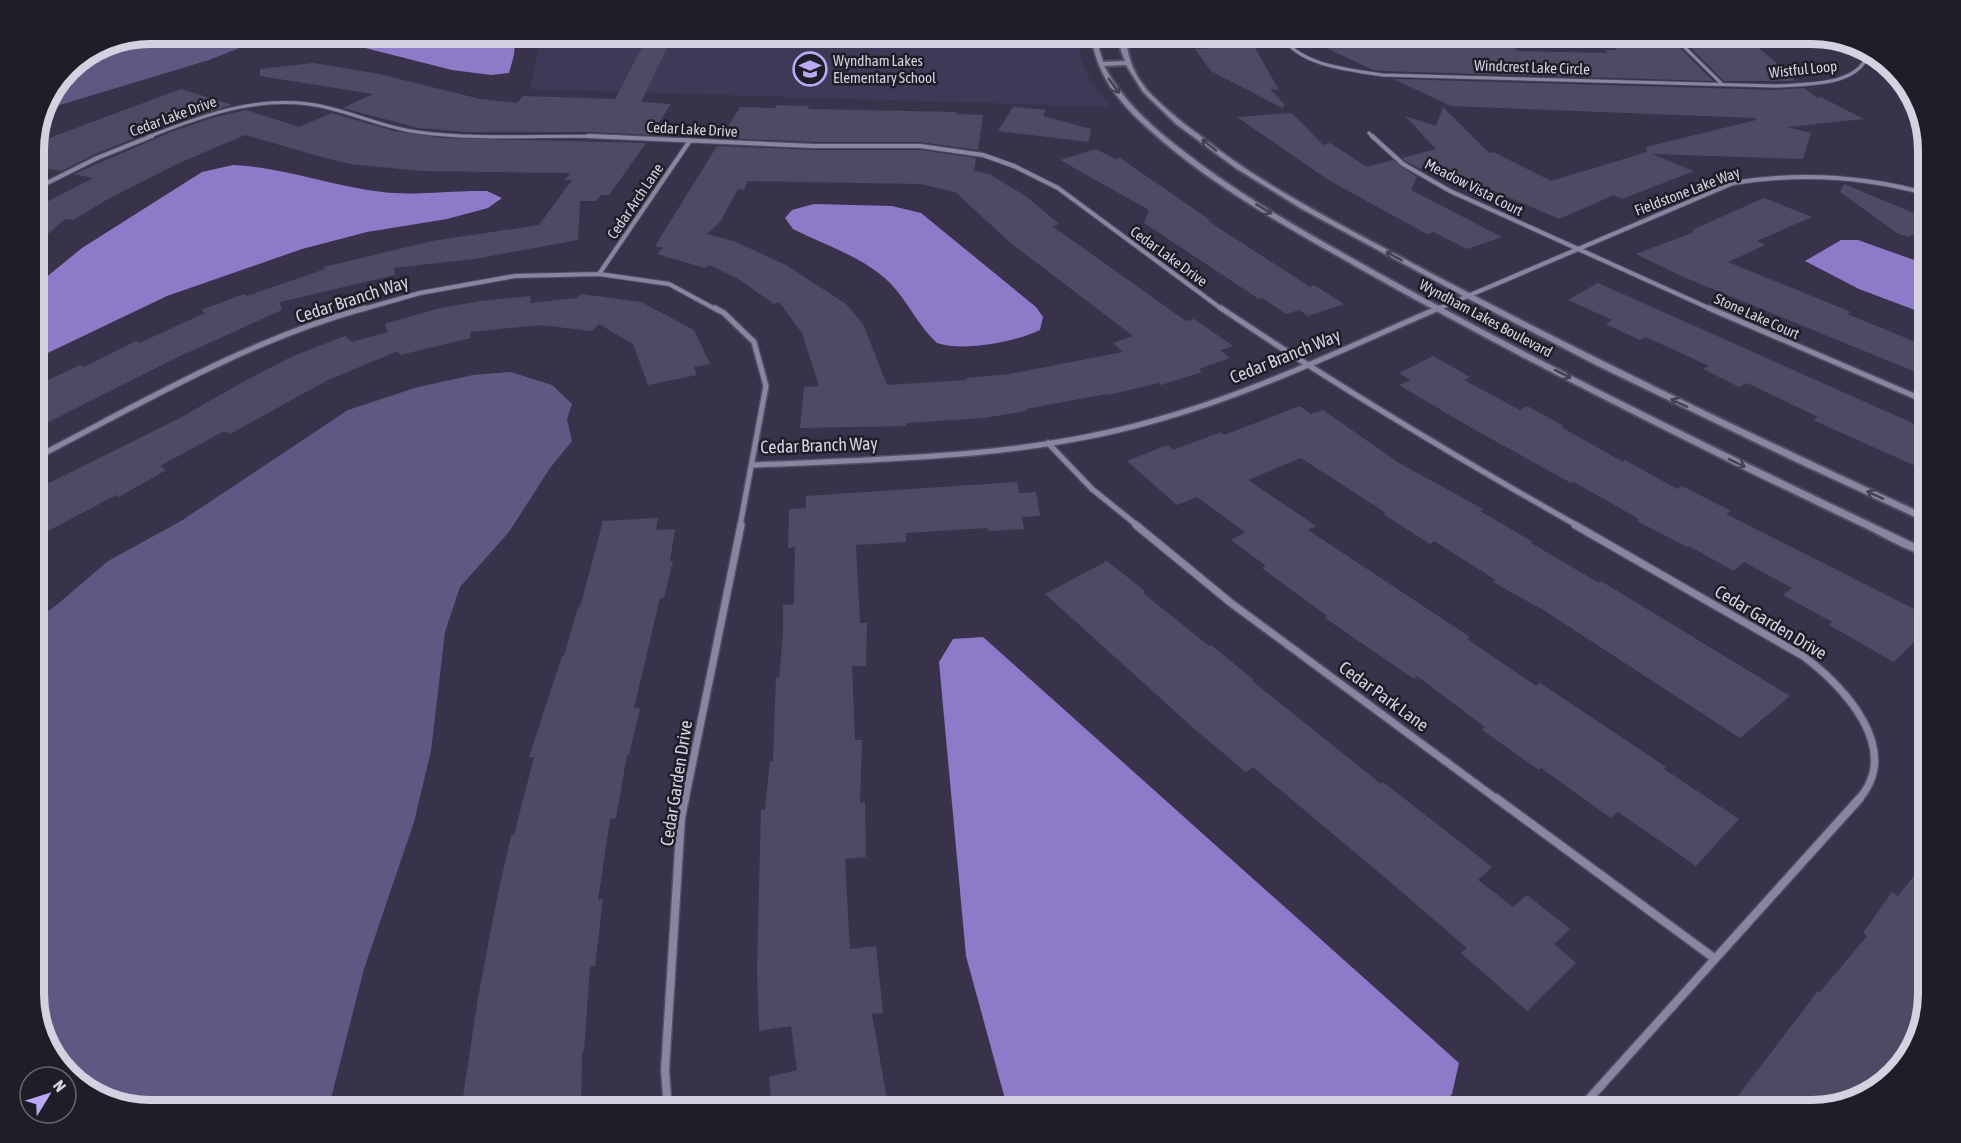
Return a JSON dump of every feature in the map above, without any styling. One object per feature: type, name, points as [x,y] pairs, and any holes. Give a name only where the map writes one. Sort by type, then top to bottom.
[{"type":"street","name":"Wyndham Lakes Boulevard","points":[[1095,44],[1100,64],[1114,87],[1166,141],[1206,172],[1290,225],[1437,309],[1694,442],[1917,549]]},
{"type":"street","name":"Wyndham Lakes Boulevard","points":[[1122,44],[1127,63],[1149,95],[1217,152],[1299,204],[1467,296],[1627,378],[1917,515]]},
{"type":"street","name":"Windcrest Lake Circle","points":[[1288,44],[1313,58],[1346,69],[1383,75],[1722,84]]},
{"type":"street","points":[[1681,44],[1722,84]]},
{"type":"street","name":"Wistful Loop","points":[[1722,84],[1775,86],[1823,82],[1853,75],[1867,60]]},
{"type":"street","points":[[1100,64],[1127,63]]},
{"type":"street","name":"Cedar Lake Drive","points":[[44,184],[97,158],[201,116],[232,107],[290,101],[327,107],[415,132],[468,135],[569,135],[689,142],[920,146],[966,152],[1001,161],[1058,188],[1192,288],[1306,365]]},
{"type":"street","name":"Meadow Vista Court","points":[[1369,133],[1377,145],[1392,158],[1454,193],[1577,249]]},
{"type":"street","name":"Cedar Arch Lane","points":[[599,274],[689,142]]},
{"type":"street","name":"Fieldstone Lake Way","points":[[1467,296],[1733,183],[1766,176],[1824,175],[1874,180],[1917,191]]},
{"type":"street","name":"Stone Lake Court","points":[[1577,249],[1917,397]]},
{"type":"street","name":"Cedar Branch Way","points":[[44,453],[228,360],[336,316],[420,293],[515,276],[599,274],[669,284],[724,313],[754,342],[766,386],[753,465],[910,457],[1048,443],[1120,430],[1210,403],[1306,365],[1467,296]]},
{"type":"street","name":"Cedar Garden Drive","points":[[1306,365],[1431,442],[1803,656],[1821,668],[1848,695],[1870,736],[1875,755],[1875,774],[1868,789],[1588,1100]]},
{"type":"street","name":"Cedar Park Lane","points":[[1048,443],[1092,489],[1231,603],[1714,958]]},
{"type":"street","name":"Cedar Garden Drive","points":[[667,1100],[665,1070],[681,818],[753,465]]},
{"type":"shaded area","points":[[135,44],[250,44],[209,60],[53,107],[74,74],[102,54],[115,49]]},
{"type":"shaded area","points":[[349,44],[515,44],[509,73],[491,75],[452,70]]},
{"type":"shaded area","name":"Wyndham Lakes Elementary School","points":[[540,44],[1079,44],[1080,57],[1091,81],[1111,107],[530,89]]},
{"type":"shaded area","points":[[233,165],[252,166],[382,192],[487,191],[502,198],[488,208],[447,219],[367,232],[302,249],[167,296],[44,355],[44,279],[82,248],[202,172]]},
{"type":"shaded area","points":[[814,204],[892,206],[921,213],[1036,307],[1043,317],[1040,330],[1004,342],[975,346],[948,346],[937,343],[891,284],[869,266],[793,229],[785,218],[792,210]]},
{"type":"shaded area","points":[[1841,240],[1858,240],[1917,261],[1917,311],[1859,289],[1805,261]]},
{"type":"shaded area","points":[[511,372],[552,385],[572,404],[567,419],[572,441],[550,468],[509,532],[460,587],[445,632],[431,751],[414,822],[364,969],[331,1100],[149,1100],[135,1099],[109,1091],[85,1078],[78,1072],[78,1065],[71,1065],[65,1058],[47,1021],[44,1001],[44,614],[108,561],[181,521],[348,410],[418,387],[473,375]]},
{"type":"shaded area","points":[[983,637],[1459,1063],[1452,1094],[1446,1100],[1005,1100],[966,956],[939,662],[953,639]]},
{"type":"building","points":[[644,44],[669,44],[641,102],[671,104],[651,135],[588,132],[467,132],[418,128],[343,108],[373,94],[260,76],[260,69],[313,63],[379,74],[480,99],[517,103],[523,96],[615,99]]},
{"type":"building","points":[[1212,44],[1253,44],[1279,90],[1270,89],[1285,105],[1282,108],[1211,71],[1195,49],[1214,48]]},
{"type":"building","points":[[1318,44],[1417,48],[1415,44],[1434,44],[1515,48],[1518,51],[1608,53],[1605,50],[1617,50],[1611,44],[1676,44],[1713,81],[1383,71],[1373,70]]},
{"type":"building","points":[[1687,44],[1754,44],[1794,78],[1793,81],[1724,81]]},
{"type":"building","points":[[1393,79],[1775,90],[1804,88],[1817,98],[1821,97],[1864,119],[1787,127],[1811,133],[1803,159],[1652,154],[1694,171],[1622,199],[1614,195],[1559,219],[1425,161],[1421,169],[1405,161],[1402,158],[1436,149],[1405,116],[1436,126],[1443,107],[1489,153],[1493,152],[1551,181],[1647,152],[1646,147],[1756,120],[1755,118],[1451,106]]},
{"type":"building","points":[[181,89],[232,105],[168,125],[95,154],[61,171],[44,168],[44,140]]},
{"type":"building","points":[[776,105],[809,106],[808,109],[957,112],[956,114],[983,115],[978,150],[920,142],[814,142],[721,138],[740,107],[775,108]]},
{"type":"building","points":[[1013,107],[1046,110],[1043,116],[1091,129],[1089,142],[998,131]]},
{"type":"building","points":[[246,110],[299,127],[332,113],[394,131],[442,138],[646,143],[609,195],[601,195],[596,201],[580,201],[578,240],[474,259],[394,268],[395,275],[280,302],[282,310],[180,356],[44,424],[44,382],[80,365],[84,367],[136,341],[139,343],[205,313],[201,310],[325,269],[324,267],[432,241],[539,225],[572,180],[565,180],[570,173],[421,171],[351,164],[245,135],[177,164],[108,199],[73,220],[65,219],[44,237],[44,203],[93,178],[74,174],[171,132],[215,117]]},
{"type":"building","points":[[1292,113],[1323,145],[1330,143],[1367,167],[1393,160],[1417,177],[1411,190],[1502,237],[1467,249],[1433,232],[1427,234],[1330,181],[1237,117]]},
{"type":"building","points":[[717,146],[814,150],[920,150],[976,158],[974,171],[989,174],[1027,197],[1059,224],[1052,226],[1186,321],[1194,319],[1233,346],[1220,350],[1230,358],[1199,369],[1202,372],[1161,385],[1159,383],[1108,395],[1026,409],[1027,411],[983,418],[906,423],[906,426],[800,428],[804,387],[819,386],[802,333],[779,302],[774,304],[737,278],[709,265],[705,268],[657,254],[663,248],[655,246]],"holes":[[[748,181],[920,184],[955,192],[1012,244],[1133,336],[1113,343],[1123,352],[1009,374],[966,378],[967,380],[887,385],[863,324],[846,304],[786,265],[736,242],[707,234],[720,222],[738,189],[744,190]]]},
{"type":"building","points":[[1096,149],[1115,159],[1120,158],[1210,220],[1208,221],[1310,287],[1314,285],[1344,304],[1308,316],[1299,310],[1286,314],[1262,298],[1259,299],[1144,223],[1149,210],[1060,160]]},
{"type":"building","points":[[1844,184],[1917,214],[1917,234],[1907,237],[1897,233],[1840,192]]},
{"type":"building","points":[[1764,198],[1812,217],[1757,241],[1765,245],[1728,262],[1851,312],[1847,314],[1917,343],[1917,373],[1681,276],[1636,254],[1694,232],[1692,230]]},
{"type":"building","points":[[1598,283],[1917,425],[1917,467],[1813,420],[1818,417],[1747,383],[1739,387],[1703,369],[1709,366],[1646,337],[1640,340],[1606,324],[1612,320],[1568,300]]},
{"type":"building","points":[[581,294],[641,302],[694,330],[710,364],[694,367],[697,375],[648,385],[633,344],[599,324],[592,331],[540,325],[470,332],[471,338],[400,355],[398,351],[328,380],[230,434],[224,431],[160,466],[166,470],[119,497],[116,495],[44,533],[44,486],[180,418],[293,356],[345,336],[352,342],[388,332],[385,324],[436,309],[480,301],[531,296],[530,303],[577,298]]},
{"type":"building","points":[[1433,356],[1470,377],[1464,380],[1520,410],[1527,406],[1623,462],[1625,460],[1677,489],[1682,486],[1731,511],[1726,514],[1918,611],[1918,645],[1914,642],[1894,662],[1829,625],[1832,622],[1783,595],[1792,588],[1744,562],[1734,571],[1637,521],[1639,519],[1470,427],[1399,385],[1411,380],[1399,373]]},
{"type":"building","points":[[1300,406],[1311,414],[1323,410],[1399,463],[1483,509],[1480,511],[1533,542],[1531,543],[1599,583],[1601,581],[1790,696],[1740,738],[1545,611],[1493,582],[1496,580],[1434,541],[1430,544],[1301,458],[1248,480],[1316,526],[1308,530],[1470,637],[1467,639],[1536,686],[1540,683],[1739,819],[1696,866],[1618,812],[1611,818],[1541,768],[1539,770],[1482,730],[1485,727],[1417,676],[1414,679],[1325,618],[1327,616],[1262,568],[1266,566],[1231,540],[1245,532],[1197,497],[1177,505],[1127,461],[1167,445],[1173,450],[1221,432],[1224,435]]},
{"type":"building","points":[[1017,482],[1019,493],[1036,492],[1040,516],[1022,517],[1024,529],[988,531],[987,528],[906,533],[906,542],[856,545],[860,623],[867,623],[866,666],[852,666],[855,740],[862,740],[860,803],[865,802],[866,857],[845,859],[850,949],[876,946],[883,1013],[872,1014],[887,1100],[771,1100],[769,1077],[797,1070],[791,1026],[759,1031],[757,970],[761,810],[765,810],[770,761],[773,761],[776,677],[779,677],[783,605],[794,604],[795,547],[788,548],[789,509],[806,508],[806,496]]},
{"type":"building","points":[[658,518],[656,530],[675,529],[670,561],[673,561],[664,598],[660,598],[634,708],[640,708],[629,755],[627,755],[616,818],[610,819],[598,900],[603,899],[595,966],[590,967],[584,1051],[582,1052],[581,1100],[463,1100],[478,998],[497,898],[511,836],[514,835],[534,757],[529,757],[562,656],[564,656],[578,607],[580,607],[603,521]]},
{"type":"building","points":[[1107,561],[1145,591],[1143,593],[1209,646],[1211,645],[1254,680],[1252,681],[1381,784],[1383,782],[1492,867],[1478,880],[1513,907],[1527,895],[1570,929],[1554,944],[1576,963],[1527,1011],[1461,953],[1467,948],[1382,875],[1253,767],[1246,772],[1198,732],[1045,594]]},
{"type":"building","points":[[1918,871],[1917,1008],[1909,1034],[1896,1058],[1876,1078],[1839,1096],[1812,1100],[1735,1100],[1818,991],[1820,992],[1867,936],[1863,933],[1892,892],[1898,896]]},
{"type":"place","name":"Wyndham Lakes Elementary School","points":[[810,69]]}]
